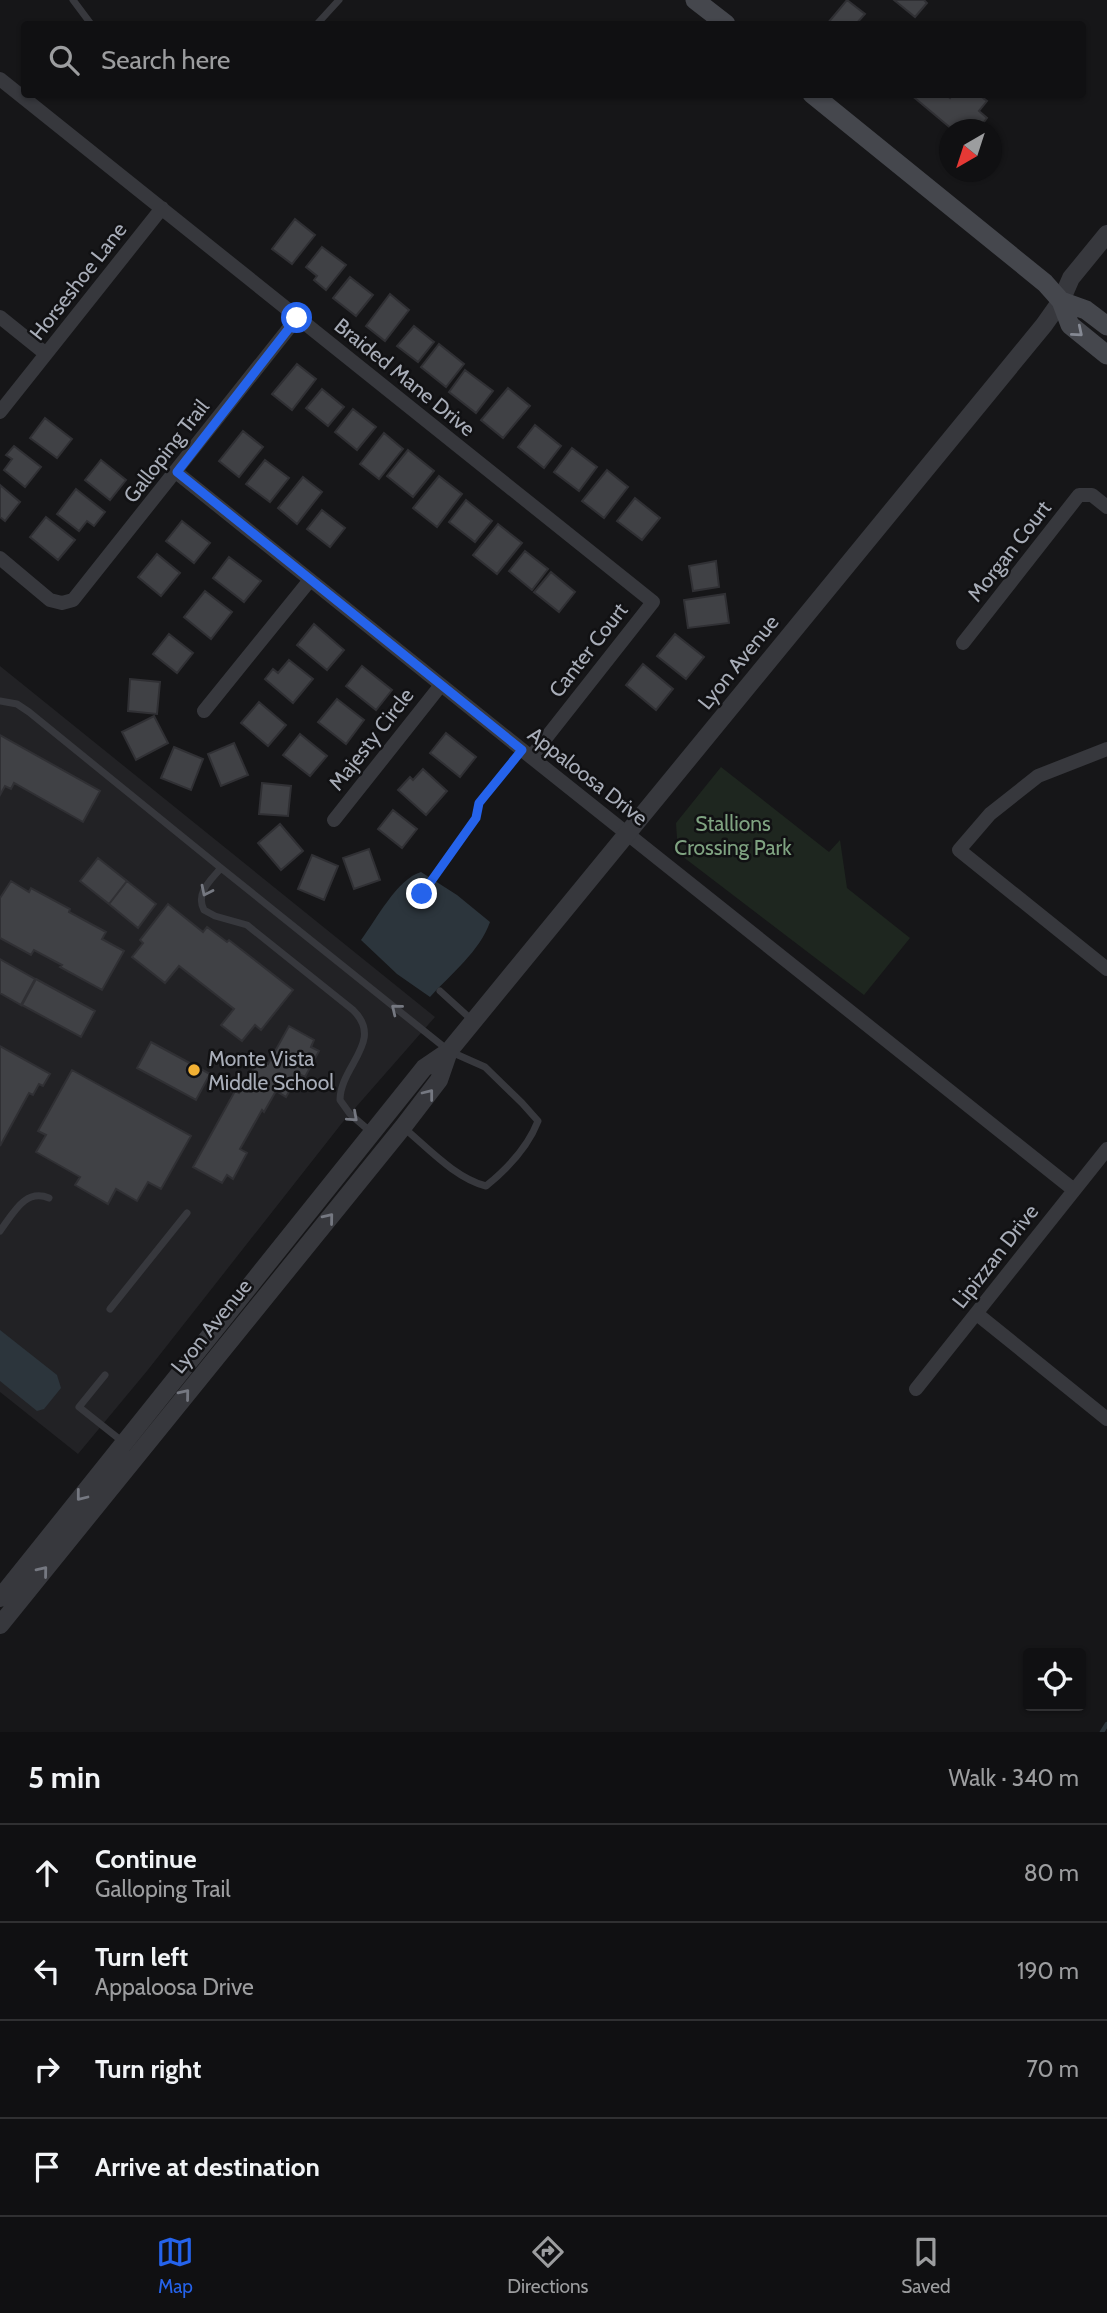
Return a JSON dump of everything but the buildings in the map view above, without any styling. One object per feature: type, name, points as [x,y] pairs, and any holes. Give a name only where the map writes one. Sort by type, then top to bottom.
[{"type":"main road","points":[[695,0],[722,21]]},
{"type":"main road","points":[[817,98],[1045,283],[1060,301],[1070,325],[1107,355]]},
{"type":"main road","points":[[1060,301],[1086,310],[1107,326]]},
{"type":"street","name":"Braided Mane Drive","points":[[0,79],[21,96]]},
{"type":"street","name":"Braided Mane Drive","points":[[24,98],[653,602]]},
{"type":"street","name":"Horseshoe Lane","points":[[0,412],[162,208]]},
{"type":"street","name":"Lyon Avenue","points":[[0,1598],[424,1068],[449,1051],[1035,336],[1060,301],[1071,278],[1107,234]]},
{"type":"street","points":[[0,317],[46,354]]},
{"type":"street","name":"Galloping Trail","points":[[0,558],[50,600],[62,603],[73,600],[297,318]]},
{"type":"street","name":"Appaloosa Drive","points":[[177,472],[1074,1190]]},
{"type":"street","name":"Morgan Court","points":[[963,643],[1079,495],[1092,495],[1107,507]]},
{"type":"street","points":[[204,711],[310,580]]},
{"type":"street","name":"Canter Court","points":[[526,754],[653,602]]},
{"type":"street","name":"Majesty Circle","points":[[334,820],[441,685]]},
{"type":"street","points":[[1107,749],[1038,776],[990,814],[959,850],[1107,969]]},
{"type":"street","name":"Lyon Avenue","points":[[0,1625],[403,1127],[439,1080],[449,1051]]},
{"type":"street","name":"Lipizzan Drive","points":[[916,1389],[1107,1149]]},
{"type":"street","points":[[977,1314],[1107,1419]]},
{"type":"lane","points":[[73,0],[89,21]]},
{"type":"lane","points":[[320,21],[340,0]]},
{"type":"lane","points":[[0,701],[17,704],[29,712],[449,1051],[485,1067],[538,1121],[533,1135],[501,1173],[486,1186],[476,1184],[455,1170],[403,1127]]},
{"type":"lane","points":[[422,894],[476,818],[479,803],[526,754]]},
{"type":"lane","points":[[221,868],[204,889],[201,897],[204,910],[247,925],[362,1020],[366,1031],[365,1041],[342,1085],[340,1100],[350,1114],[372,1133]]},
{"type":"lane","points":[[440,991],[474,1021]]},
{"type":"lane","points":[[0,1231],[3,1222],[29,1197],[36,1194],[49,1198]]},
{"type":"lane","points":[[110,1309],[187,1213]]},
{"type":"lane","points":[[104,1376],[79,1407],[124,1443]]},
{"type":"shaded area","name":"Monte Vista Middle School","points":[[0,666],[435,1017],[342,1123],[147,1371],[78,1454],[0,1392]]},
{"type":"shaded area","points":[[421,872],[457,895],[490,922],[472,952],[430,997],[397,974],[361,940],[395,891]]},
{"type":"shaded area","points":[[0,1330],[57,1375],[61,1388],[44,1409],[37,1411],[0,1381]]},
{"type":"green space","name":"Stallions Crossing Park","points":[[721,767],[829,852],[840,840],[847,888],[910,938],[864,995],[678,853],[676,823]]},
{"type":"waterway","points":[[1102,1732],[1107,1724]]},
{"type":"place","name":"Monte Vista Middle School","points":[[194,1070]]},
{"type":"route","points":[[297,318],[177,472],[522,750],[479,803],[476,818],[422,894]]}]
